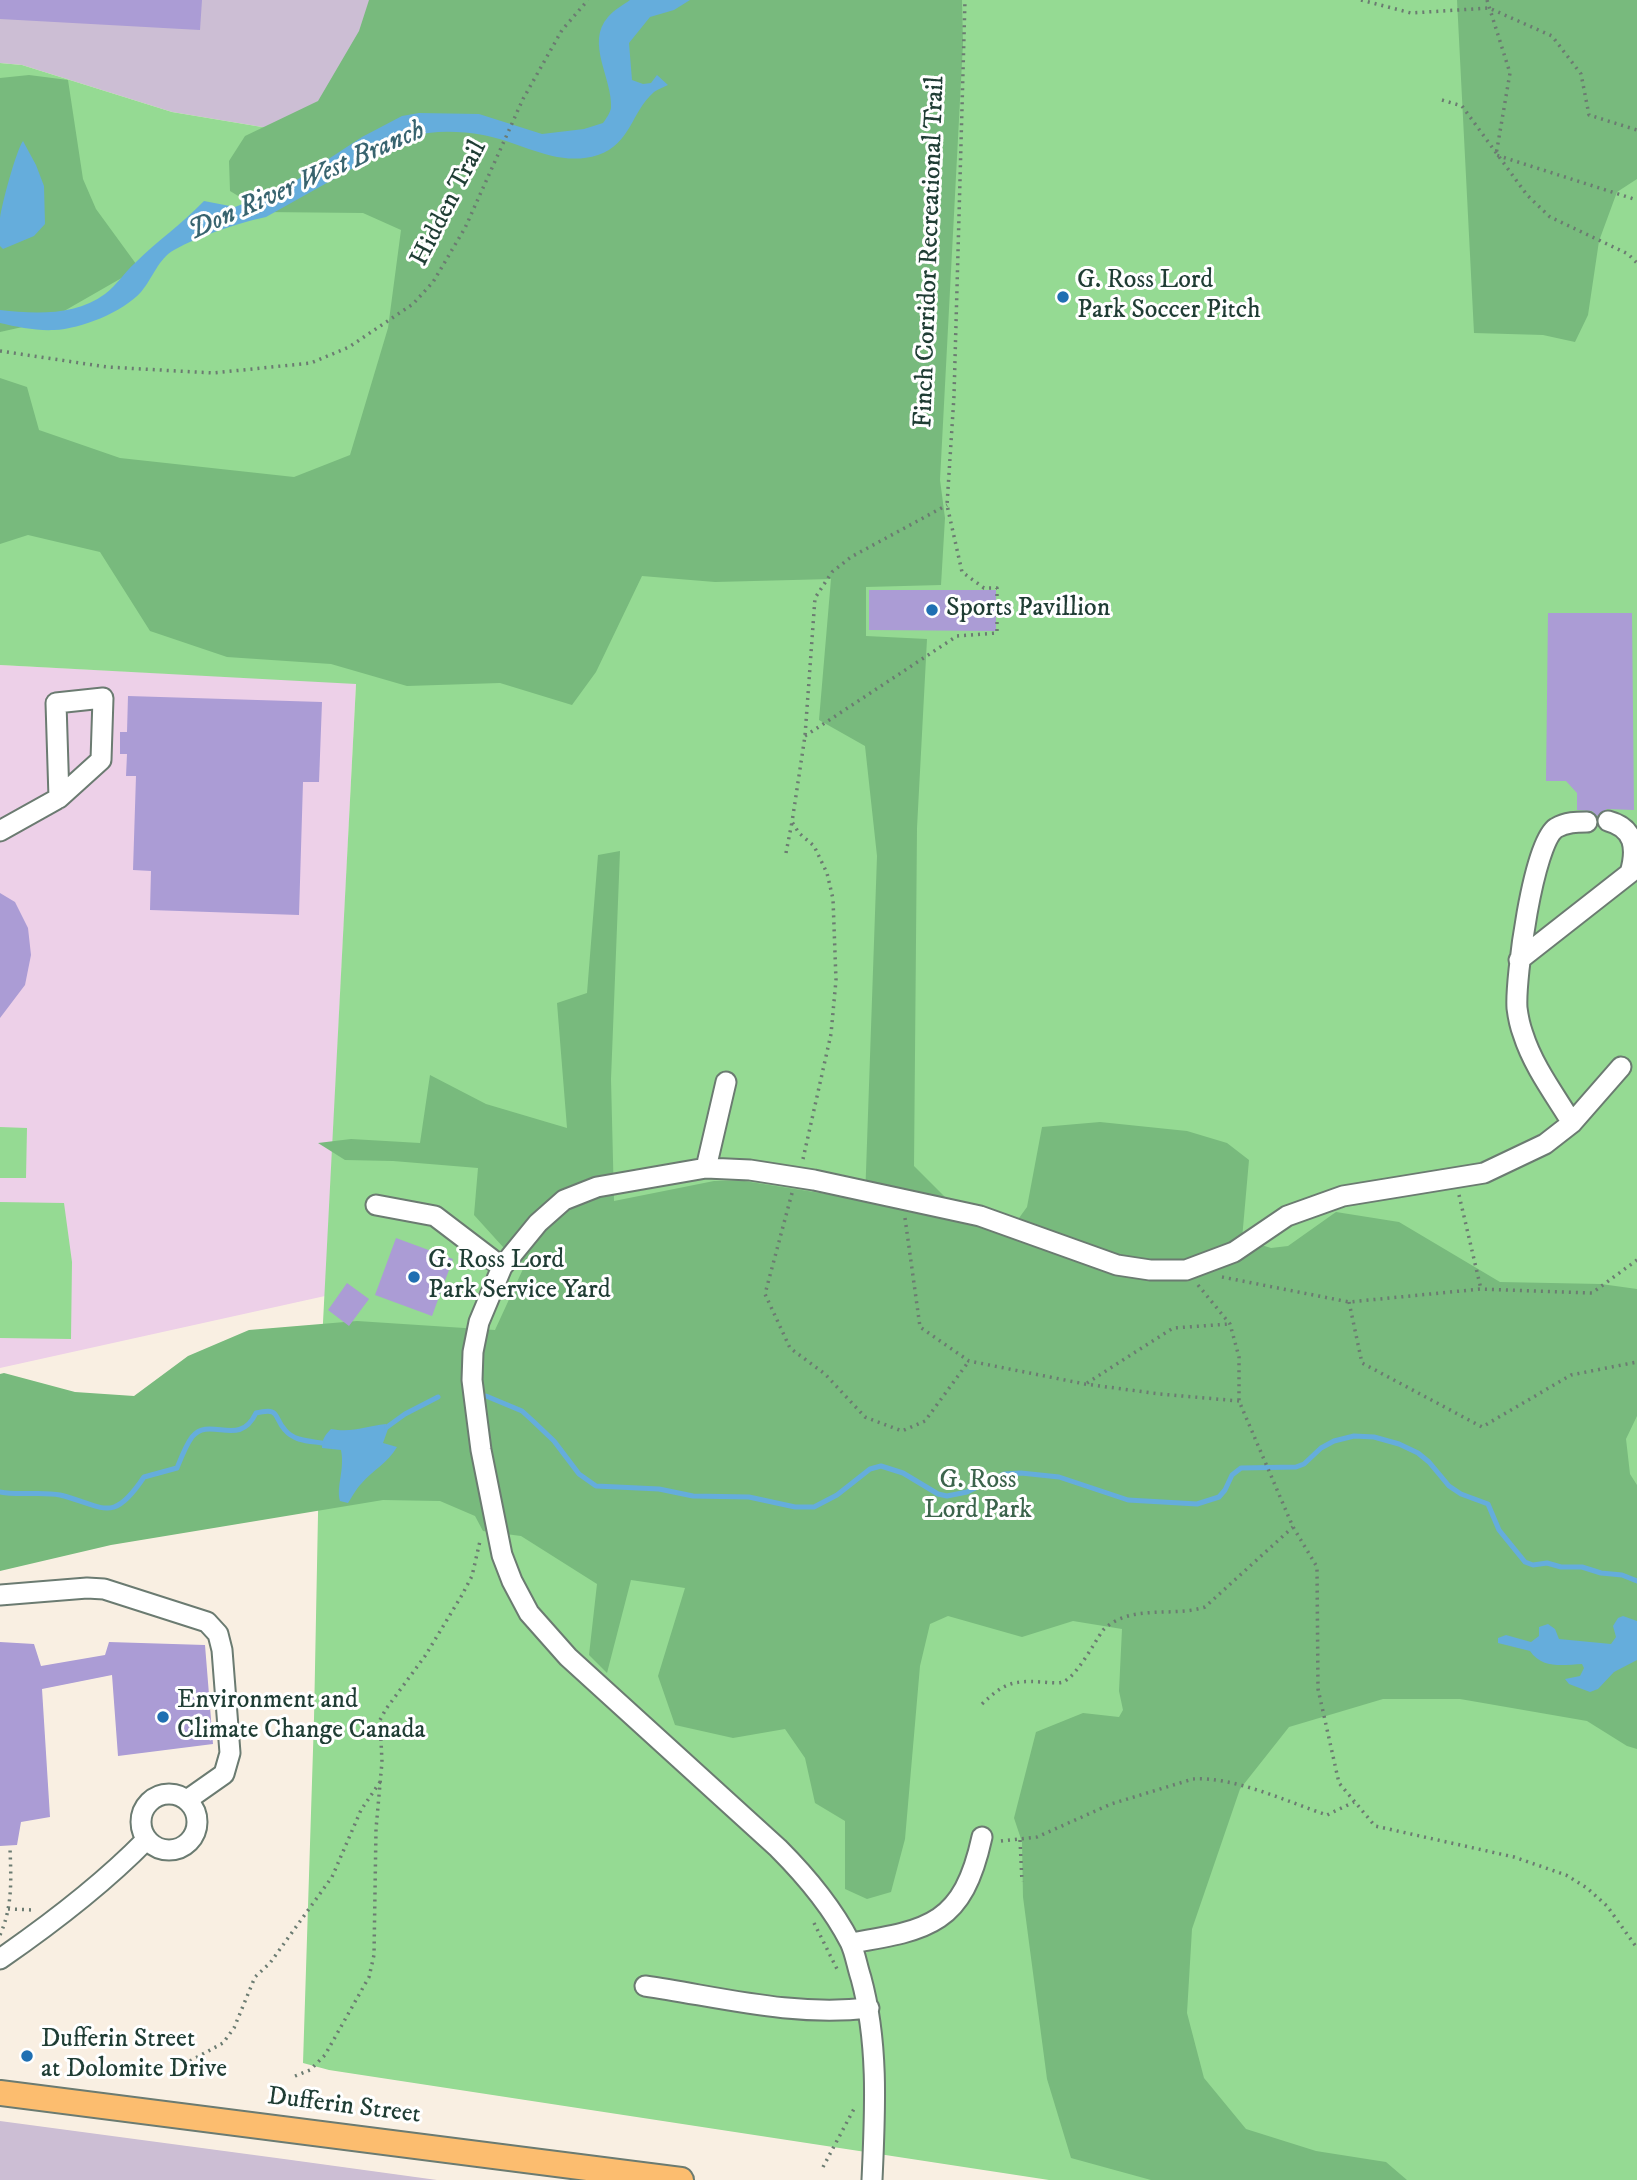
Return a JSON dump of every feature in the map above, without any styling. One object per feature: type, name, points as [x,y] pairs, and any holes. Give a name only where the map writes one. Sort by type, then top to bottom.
[{"type":"main road","name":"Dufferin Street","points":[[0,2093],[681,2180]]},
{"type":"lane","points":[[0,831],[59,798],[101,760],[103,698],[57,703],[59,798]]},
{"type":"lane","points":[[1519,960],[1630,873],[1636,858],[1634,843],[1627,831],[1608,821]]},
{"type":"lane","points":[[1572,1123],[1523,1035],[1517,1009],[1519,960],[1524,928],[1545,845],[1554,829],[1571,822],[1587,822]]},
{"type":"lane","points":[[872,2178],[875,2070],[869,2008],[851,1943],[825,1903],[787,1857],[569,1657],[529,1613],[509,1573],[491,1504],[472,1380],[473,1352],[479,1322],[502,1267],[538,1223],[564,1199],[597,1187],[706,1168],[750,1170],[797,1177],[902,1198],[980,1216],[1117,1265],[1150,1270],[1186,1270],[1234,1252],[1287,1216],[1343,1196],[1484,1172],[1545,1144],[1572,1123],[1621,1067]]},
{"type":"lane","points":[[706,1168],[726,1082]]},
{"type":"lane","points":[[376,1205],[435,1216],[502,1267]]},
{"type":"lane","points":[[0,1595],[104,1589],[207,1622],[218,1634],[222,1650],[230,1753],[224,1774],[187,1800]]},
{"type":"lane","points":[[170,1793],[187,1800],[197,1816],[197,1826],[189,1843],[172,1851],[162,1850],[146,1840],[140,1823],[146,1805],[161,1795],[170,1793]]},
{"type":"lane","points":[[851,1943],[914,1932],[948,1912],[965,1887],[982,1837]]},
{"type":"lane","points":[[0,1959],[86,1895],[146,1840]]},
{"type":"lane","points":[[645,1986],[762,2007],[833,2011],[869,2008]]},
{"type":"path","name":"Hidden Trail","points":[[0,351],[107,367],[213,373],[321,360],[368,336],[421,297],[433,282],[465,228],[523,99],[562,30],[588,0]]},
{"type":"path","name":"Finch Corridor Recreational Trail","points":[[805,736],[957,636],[998,633],[997,588],[984,588],[962,572],[947,505],[954,382],[965,0]]},
{"type":"path","points":[[1361,0],[1411,13],[1489,8],[1552,36],[1581,74],[1589,115],[1637,130]]},
{"type":"path","points":[[1487,0],[1510,73],[1496,155]]},
{"type":"path","points":[[1441,100],[1462,106],[1527,195],[1550,217],[1628,254],[1637,263]]},
{"type":"path","points":[[1496,155],[1637,200]]},
{"type":"path","points":[[786,853],[805,736],[815,598],[832,572],[851,557],[947,505]]},
{"type":"path","points":[[792,822],[799,833],[814,846],[827,873],[833,899],[836,980],[827,1056],[765,1294],[790,1348],[825,1374],[865,1417],[902,1431],[925,1421],[969,1361]]},
{"type":"path","points":[[1455,1179],[1481,1289]]},
{"type":"path","points":[[902,1198],[920,1327],[969,1361],[1086,1384],[1239,1401]]},
{"type":"path","points":[[1186,1270],[1349,1302],[1481,1289],[1592,1293],[1637,1260]]},
{"type":"path","points":[[1186,1270],[1230,1324],[1239,1357],[1239,1401],[1293,1527],[1317,1567],[1318,1689],[1339,1783],[1375,1826],[1384,1830],[1514,1857],[1566,1875],[1587,1888],[1607,1906],[1637,1948]]},
{"type":"path","points":[[1349,1302],[1362,1363],[1482,1427],[1571,1375],[1637,1362]]},
{"type":"path","points":[[1086,1384],[1173,1328],[1230,1324]]},
{"type":"path","points":[[295,2076],[310,2070],[325,2055],[369,1977],[374,1955],[376,1829],[382,1762],[380,1720],[425,1656],[472,1576],[491,1504]]},
{"type":"path","points":[[982,1704],[996,1691],[1012,1682],[1056,1683],[1066,1680],[1074,1673],[1103,1630],[1129,1615],[1205,1608],[1293,1527]]},
{"type":"path","points":[[982,1837],[1000,1841],[1038,1838],[1123,1800],[1193,1779],[1206,1778],[1228,1782],[1327,1815],[1355,1802]]},
{"type":"path","points":[[190,2061],[223,2043],[233,2028],[254,1977],[270,1963],[332,1877],[361,1810],[380,1781]]},
{"type":"path","points":[[1020,1840],[1022,1882]]},
{"type":"path","points":[[0,1935],[6,1922],[11,1895],[10,1847]]},
{"type":"path","points":[[813,1920],[839,1973]]},
{"type":"path","points":[[823,2167],[855,2109],[855,2097]]},
{"type":"shaded area","points":[[0,0],[382,0],[340,105],[286,131],[172,112],[22,65],[0,63]]},
{"type":"shaded area","points":[[0,665],[356,683],[325,1296],[0,1368]]},
{"type":"shaded area","points":[[0,2121],[284,2159],[437,2180],[0,2180]]},
{"type":"green space","points":[[369,0],[962,0],[963,43],[940,480],[945,518],[941,585],[866,587],[866,636],[927,639],[917,828],[914,1166],[972,1224],[1006,1236],[1027,1207],[1042,1127],[1100,1122],[1187,1131],[1227,1143],[1249,1160],[1242,1239],[1271,1248],[1288,1246],[1336,1212],[1399,1222],[1500,1282],[1601,1284],[1637,1289],[1637,1416],[1626,1439],[1630,1474],[1637,1485],[1637,1749],[1627,1746],[1587,1721],[1460,1699],[1383,1699],[1289,1727],[1240,1789],[1192,1929],[1187,2013],[1204,2078],[1246,2129],[1316,2151],[1386,2162],[1407,2180],[1151,2180],[1071,2158],[1047,2079],[1023,1897],[1022,1842],[1014,1818],[1036,1732],[1083,1713],[1119,1717],[1123,1710],[1119,1691],[1122,1629],[1073,1621],[1022,1637],[948,1616],[930,1624],[920,1666],[905,1839],[891,1892],[867,1899],[845,1889],[845,1821],[815,1803],[805,1758],[785,1729],[733,1738],[675,1725],[658,1676],[685,1588],[631,1580],[607,1673],[589,1655],[597,1584],[521,1536],[483,1531],[475,1516],[440,1501],[383,1500],[111,1545],[0,1571],[0,1374],[75,1392],[134,1396],[188,1356],[249,1330],[357,1321],[495,1330],[523,1269],[474,1215],[478,1168],[345,1160],[318,1143],[351,1139],[420,1143],[430,1075],[486,1104],[567,1128],[557,1003],[587,993],[598,855],[620,851],[611,1079],[614,1201],[714,1181],[744,1181],[865,1200],[877,856],[865,746],[819,720],[831,579],[715,582],[642,576],[596,672],[572,705],[500,683],[407,686],[331,664],[227,657],[150,631],[100,552],[28,535],[0,544],[0,378],[27,387],[39,430],[120,458],[294,477],[350,455],[388,328],[401,230],[363,213],[265,212],[230,191],[229,161],[245,136],[318,101],[359,31]]},
{"type":"green space","name":"G. Ross Lord Park","points":[[382,0],[1637,0],[1637,2180],[1049,2180],[329,2070],[303,2063],[314,1719],[321,1361],[356,684],[0,665],[0,63],[22,65],[172,112],[286,131],[340,105]]},
{"type":"green space","points":[[1457,0],[1637,0],[1637,179],[1617,192],[1599,241],[1588,315],[1575,342],[1543,335],[1474,333]]},
{"type":"green space","points":[[29,75],[68,80],[83,179],[96,209],[139,268],[45,322],[0,332],[0,78]]},
{"type":"green space","points":[[0,1127],[27,1128],[26,1178],[0,1178]]},
{"type":"green space","points":[[0,1202],[64,1203],[72,1262],[71,1339],[0,1338]]},
{"type":"water","name":"Don River West Branch","points":[[630,0],[690,0],[674,10],[650,17],[629,43],[632,80],[643,84],[651,83],[657,75],[668,85],[654,92],[646,100],[624,136],[609,150],[583,158],[568,158],[474,134],[437,132],[409,137],[266,217],[219,230],[174,250],[164,258],[141,292],[113,313],[76,326],[54,330],[0,323],[0,310],[54,312],[93,301],[105,294],[143,255],[204,201],[235,207],[286,187],[362,137],[402,116],[419,113],[479,114],[542,134],[584,129],[603,123],[610,110],[611,97],[599,50],[599,38],[608,17]]},
{"type":"water","points":[[23,141],[44,186],[45,224],[34,236],[3,249],[0,246],[1,211]]},
{"type":"water","points":[[386,1424],[388,1429],[383,1443],[397,1447],[359,1486],[348,1503],[340,1501],[341,1450],[322,1448],[324,1437],[331,1429],[353,1430]]},
{"type":"water","points":[[1623,1616],[1637,1621],[1637,1660],[1614,1672],[1598,1689],[1590,1692],[1569,1684],[1565,1679],[1580,1676],[1584,1668],[1582,1664],[1547,1663],[1530,1651],[1498,1643],[1498,1638],[1506,1635],[1531,1642],[1539,1636],[1539,1627],[1548,1624],[1555,1629],[1559,1639],[1611,1644],[1616,1637],[1613,1626],[1618,1618]]},
{"type":"building","points":[[0,0],[202,0],[200,30],[0,19]]},
{"type":"building","name":"Sports Pavillion","points":[[869,590],[996,590],[996,631],[869,630]]},
{"type":"building","points":[[1548,613],[1632,613],[1634,810],[1607,809],[1597,816],[1592,811],[1577,810],[1577,793],[1566,781],[1546,781]]},
{"type":"building","points":[[128,696],[322,702],[319,782],[303,782],[299,915],[150,910],[151,871],[133,870],[136,776],[126,776],[127,754],[120,754],[120,732],[127,732]]},
{"type":"building","points":[[0,893],[15,902],[28,928],[31,955],[25,985],[0,1018]]},
{"type":"building","name":"G. Ross Lord Park Service Yard","points":[[396,1238],[453,1259],[432,1316],[375,1295]]},
{"type":"building","points":[[347,1283],[369,1299],[349,1326],[328,1310]]},
{"type":"building","name":"Environment and Climate Change Canada","points":[[0,1642],[34,1644],[41,1666],[105,1655],[109,1642],[205,1645],[213,1744],[118,1756],[112,1675],[42,1689],[50,1817],[21,1822],[17,1845],[0,1846]]},
{"type":"waterway","points":[[486,1396],[522,1411],[554,1441],[579,1474],[596,1486],[659,1489],[693,1496],[749,1497],[795,1507],[814,1507],[837,1495],[870,1469],[881,1466],[903,1473],[938,1494],[947,1496],[967,1492],[1004,1474],[1021,1473],[1059,1477],[1128,1500],[1197,1504],[1219,1497],[1232,1475],[1241,1468],[1296,1467],[1334,1441],[1354,1436],[1374,1437],[1418,1453],[1449,1486],[1461,1494],[1488,1504],[1499,1530],[1525,1562],[1533,1565],[1547,1563],[1561,1567],[1582,1567],[1601,1573],[1622,1575],[1637,1581]]},
{"type":"waterway","points":[[387,1427],[438,1397]]},
{"type":"waterway","points":[[0,1492],[53,1494],[97,1507],[115,1507],[124,1502],[144,1477],[177,1468],[190,1440],[199,1431],[241,1429],[256,1413],[264,1411],[273,1412],[285,1430],[293,1436],[322,1443]]},
{"type":"place","name":"G. Ross Lord Park Soccer Pitch","points":[[1063,297]]},
{"type":"place","name":"Sports Pavillion","points":[[932,610]]},
{"type":"place","name":"G. Ross Lord Park Service Yard","points":[[414,1277]]},
{"type":"place","name":"Environment and Climate Change Canada","points":[[163,1717]]},
{"type":"place","name":"Dufferin Street at Dolomite Drive","points":[[27,2056]]}]
